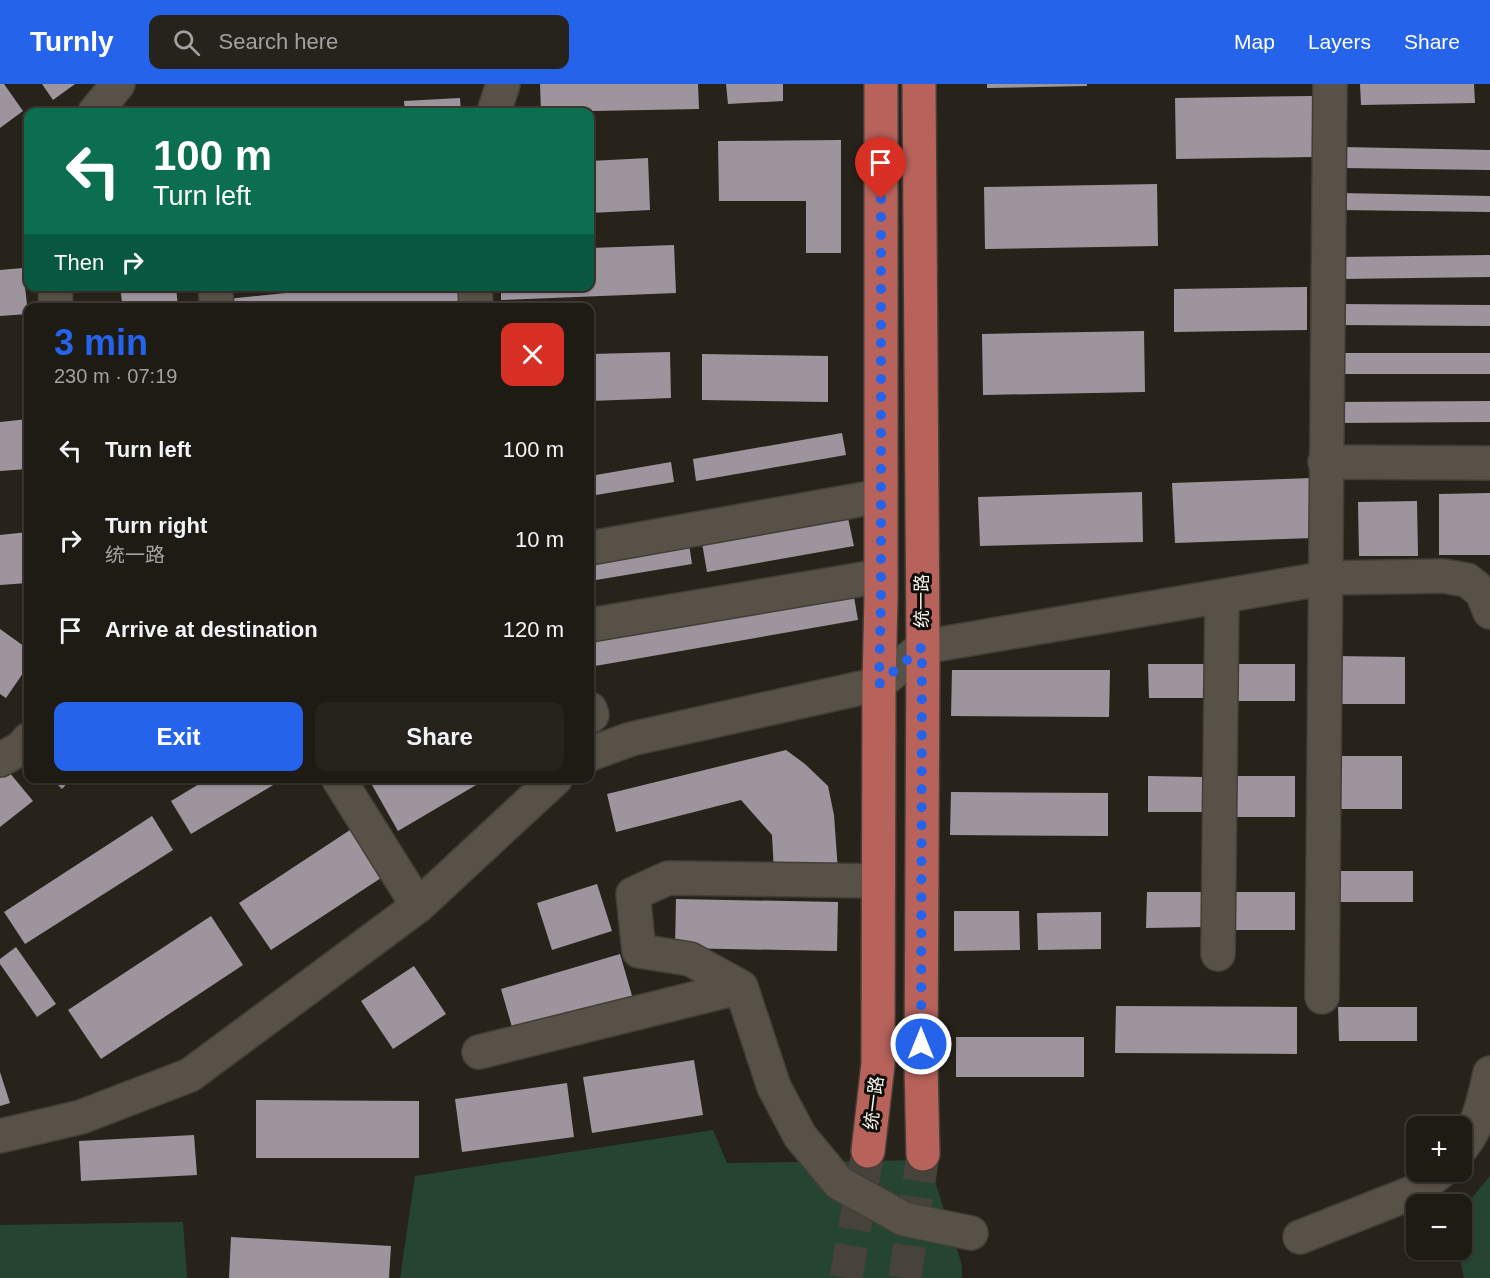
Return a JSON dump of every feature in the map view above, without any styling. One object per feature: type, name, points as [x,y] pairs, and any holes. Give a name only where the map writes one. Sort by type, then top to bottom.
[{"type":"main road","name":"统一路","points":[[868,1151],[878,1064],[881,84]]},
{"type":"main road","name":"统一路","points":[[920,84],[923,1154]]},
{"type":"street","points":[[98,108],[117,84]]},
{"type":"street","points":[[495,108],[503,84]]},
{"type":"street","points":[[1323,997],[1327,578],[1325,462],[1330,84]]},
{"type":"street","points":[[1325,462],[1490,463]]},
{"type":"street","points":[[594,547],[881,496]]},
{"type":"street","points":[[594,624],[881,576]]},
{"type":"street","points":[[594,753],[632,740],[879,684],[922,647],[1327,578],[1443,576],[1467,580],[1482,592],[1490,612]]},
{"type":"street","points":[[1218,954],[1222,596]]},
{"type":"street","points":[[0,760],[24,745]]},
{"type":"street","points":[[341,783],[418,906]]},
{"type":"street","points":[[0,1136],[81,1117],[190,1076],[418,906],[551,783]]},
{"type":"street","points":[[879,881],[668,878],[633,894],[639,951],[690,959],[741,987],[774,1087],[800,1136],[839,1183],[904,1219],[971,1233]]},
{"type":"street","points":[[479,1052],[741,987]]},
{"type":"street","points":[[1472,1134],[1483,1104],[1490,1073]]},
{"type":"street","points":[[1300,1237],[1414,1192],[1427,1182]]},
{"type":"green space","points":[[713,1130],[727,1163],[928,1160],[962,1265],[962,1278],[400,1278],[415,1176]]},
{"type":"green space","points":[[1490,1176],[1490,1278],[1464,1278],[1460,1260],[1472,1260],[1472,1198]]},
{"type":"green space","points":[[183,1222],[187,1278],[0,1278],[0,1225]]},
{"type":"building","points":[[0,84],[4,84],[23,111],[0,128]]},
{"type":"building","points":[[42,84],[75,84],[53,100]]},
{"type":"building","points":[[540,84],[698,84],[699,109],[594,111],[594,108],[541,108]]},
{"type":"building","points":[[726,84],[783,84],[783,101],[728,104]]},
{"type":"building","points":[[987,84],[1087,84],[1087,86],[987,88]]},
{"type":"building","points":[[1360,84],[1474,84],[1475,103],[1361,105]]},
{"type":"building","points":[[1312,96],[1313,157],[1176,159],[1175,98]]},
{"type":"building","points":[[460,98],[461,108],[405,108],[404,101]]},
{"type":"building","points":[[841,140],[841,253],[806,253],[806,201],[719,201],[718,141]]},
{"type":"building","points":[[1343,147],[1490,150],[1490,170],[1342,168]]},
{"type":"building","points":[[648,158],[650,210],[594,213],[594,161]]},
{"type":"building","points":[[1157,184],[1158,246],[985,249],[984,187]]},
{"type":"building","points":[[1340,193],[1490,196],[1490,212],[1340,210]]},
{"type":"building","points":[[674,245],[676,293],[501,300],[501,291],[594,291],[594,248]]},
{"type":"building","points":[[1490,255],[1490,277],[1341,279],[1341,257]]},
{"type":"building","points":[[23,268],[27,303],[24,303],[24,314],[0,316],[0,270]]},
{"type":"building","points":[[1307,287],[1307,330],[1174,332],[1174,289]]},
{"type":"building","points":[[121,291],[176,291],[178,303],[112,303],[122,302]]},
{"type":"building","points":[[306,291],[460,291],[462,303],[227,303],[227,299]]},
{"type":"building","points":[[1339,304],[1490,305],[1490,326],[1339,325]]},
{"type":"building","points":[[1144,331],[1145,392],[983,395],[982,334]]},
{"type":"building","points":[[670,352],[671,398],[594,401],[594,354]]},
{"type":"building","points":[[1339,353],[1490,353],[1490,374],[1339,374]]},
{"type":"building","points":[[702,354],[828,356],[828,402],[702,400]]},
{"type":"building","points":[[1490,401],[1490,422],[1337,423],[1337,402]]},
{"type":"building","points":[[24,419],[24,469],[0,471],[0,422]]},
{"type":"building","points":[[842,433],[846,455],[696,481],[693,459]]},
{"type":"building","points":[[671,462],[674,482],[594,495],[594,475]]},
{"type":"building","points":[[1311,478],[1313,538],[1175,543],[1172,483]]},
{"type":"building","points":[[1142,492],[1143,542],[980,546],[978,497]]},
{"type":"building","points":[[1490,493],[1490,555],[1439,555],[1439,494]]},
{"type":"building","points":[[1417,501],[1418,556],[1359,556],[1358,502]]},
{"type":"building","points":[[848,518],[854,546],[707,572],[702,543]]},
{"type":"building","points":[[24,532],[24,583],[0,585],[0,535]]},
{"type":"building","points":[[689,544],[692,564],[594,580],[594,559]]},
{"type":"building","points":[[853,591],[858,620],[595,666],[594,635]]},
{"type":"building","points":[[0,629],[24,646],[24,672],[6,698],[0,694]]},
{"type":"building","points":[[1335,656],[1405,657],[1405,704],[1336,704]]},
{"type":"building","points":[[1148,664],[1206,664],[1205,698],[1149,698]]},
{"type":"building","points":[[1233,664],[1295,664],[1295,701],[1233,701]]},
{"type":"building","points":[[952,670],[1110,670],[1109,717],[951,716]]},
{"type":"building","points":[[786,750],[828,786],[834,815],[838,871],[774,872],[772,835],[741,800],[616,832],[607,794]]},
{"type":"building","points":[[1334,756],[1402,756],[1402,809],[1334,809]]},
{"type":"building","points":[[4,766],[33,801],[0,827],[0,769]]},
{"type":"building","points":[[1148,776],[1203,777],[1203,812],[1148,812]]},
{"type":"building","points":[[1231,776],[1295,776],[1295,817],[1231,817]]},
{"type":"building","points":[[56,783],[67,783],[62,789]]},
{"type":"building","points":[[201,783],[277,783],[191,834],[171,801]]},
{"type":"building","points":[[371,783],[480,783],[398,831]]},
{"type":"building","points":[[951,792],[1108,793],[1108,836],[950,835]]},
{"type":"building","points":[[152,816],[173,850],[25,944],[4,912]]},
{"type":"building","points":[[350,830],[381,878],[271,950],[239,903]]},
{"type":"building","points":[[1339,871],[1413,871],[1413,902],[1339,902]]},
{"type":"building","points":[[597,884],[612,931],[552,950],[537,903]]},
{"type":"building","points":[[1147,892],[1203,892],[1204,927],[1146,928]]},
{"type":"building","points":[[1232,892],[1295,892],[1295,930],[1232,930]]},
{"type":"building","points":[[676,899],[838,902],[837,951],[675,948]]},
{"type":"building","points":[[954,911],[1019,911],[1020,950],[954,951]]},
{"type":"building","points":[[1101,912],[1101,949],[1038,950],[1037,913]]},
{"type":"building","points":[[211,916],[243,965],[101,1059],[68,1010]]},
{"type":"building","points":[[16,947],[56,1004],[37,1017],[0,964],[0,959]]},
{"type":"building","points":[[620,954],[633,999],[514,1034],[501,989]]},
{"type":"building","points":[[414,966],[446,1014],[393,1049],[361,1001]]},
{"type":"building","points":[[1116,1006],[1297,1007],[1297,1054],[1115,1053]]},
{"type":"building","points":[[1338,1007],[1417,1007],[1417,1041],[1339,1041]]},
{"type":"building","points":[[956,1037],[1084,1037],[1084,1077],[956,1077]]},
{"type":"building","points":[[694,1060],[703,1115],[592,1133],[583,1077]]},
{"type":"building","points":[[0,1072],[10,1103],[0,1106]]},
{"type":"building","points":[[567,1083],[574,1137],[462,1152],[455,1099]]},
{"type":"building","points":[[256,1100],[419,1101],[419,1158],[256,1158]]},
{"type":"building","points":[[194,1135],[197,1175],[81,1181],[79,1141]]},
{"type":"building","points":[[231,1237],[391,1246],[389,1278],[229,1278]]},
{"type":"tunnel","points":[[846,1278],[868,1151]]},
{"type":"tunnel","points":[[905,1278],[923,1154]]},
{"type":"route","points":[[881,199],[879,684],[922,647],[921,1044]]}]
